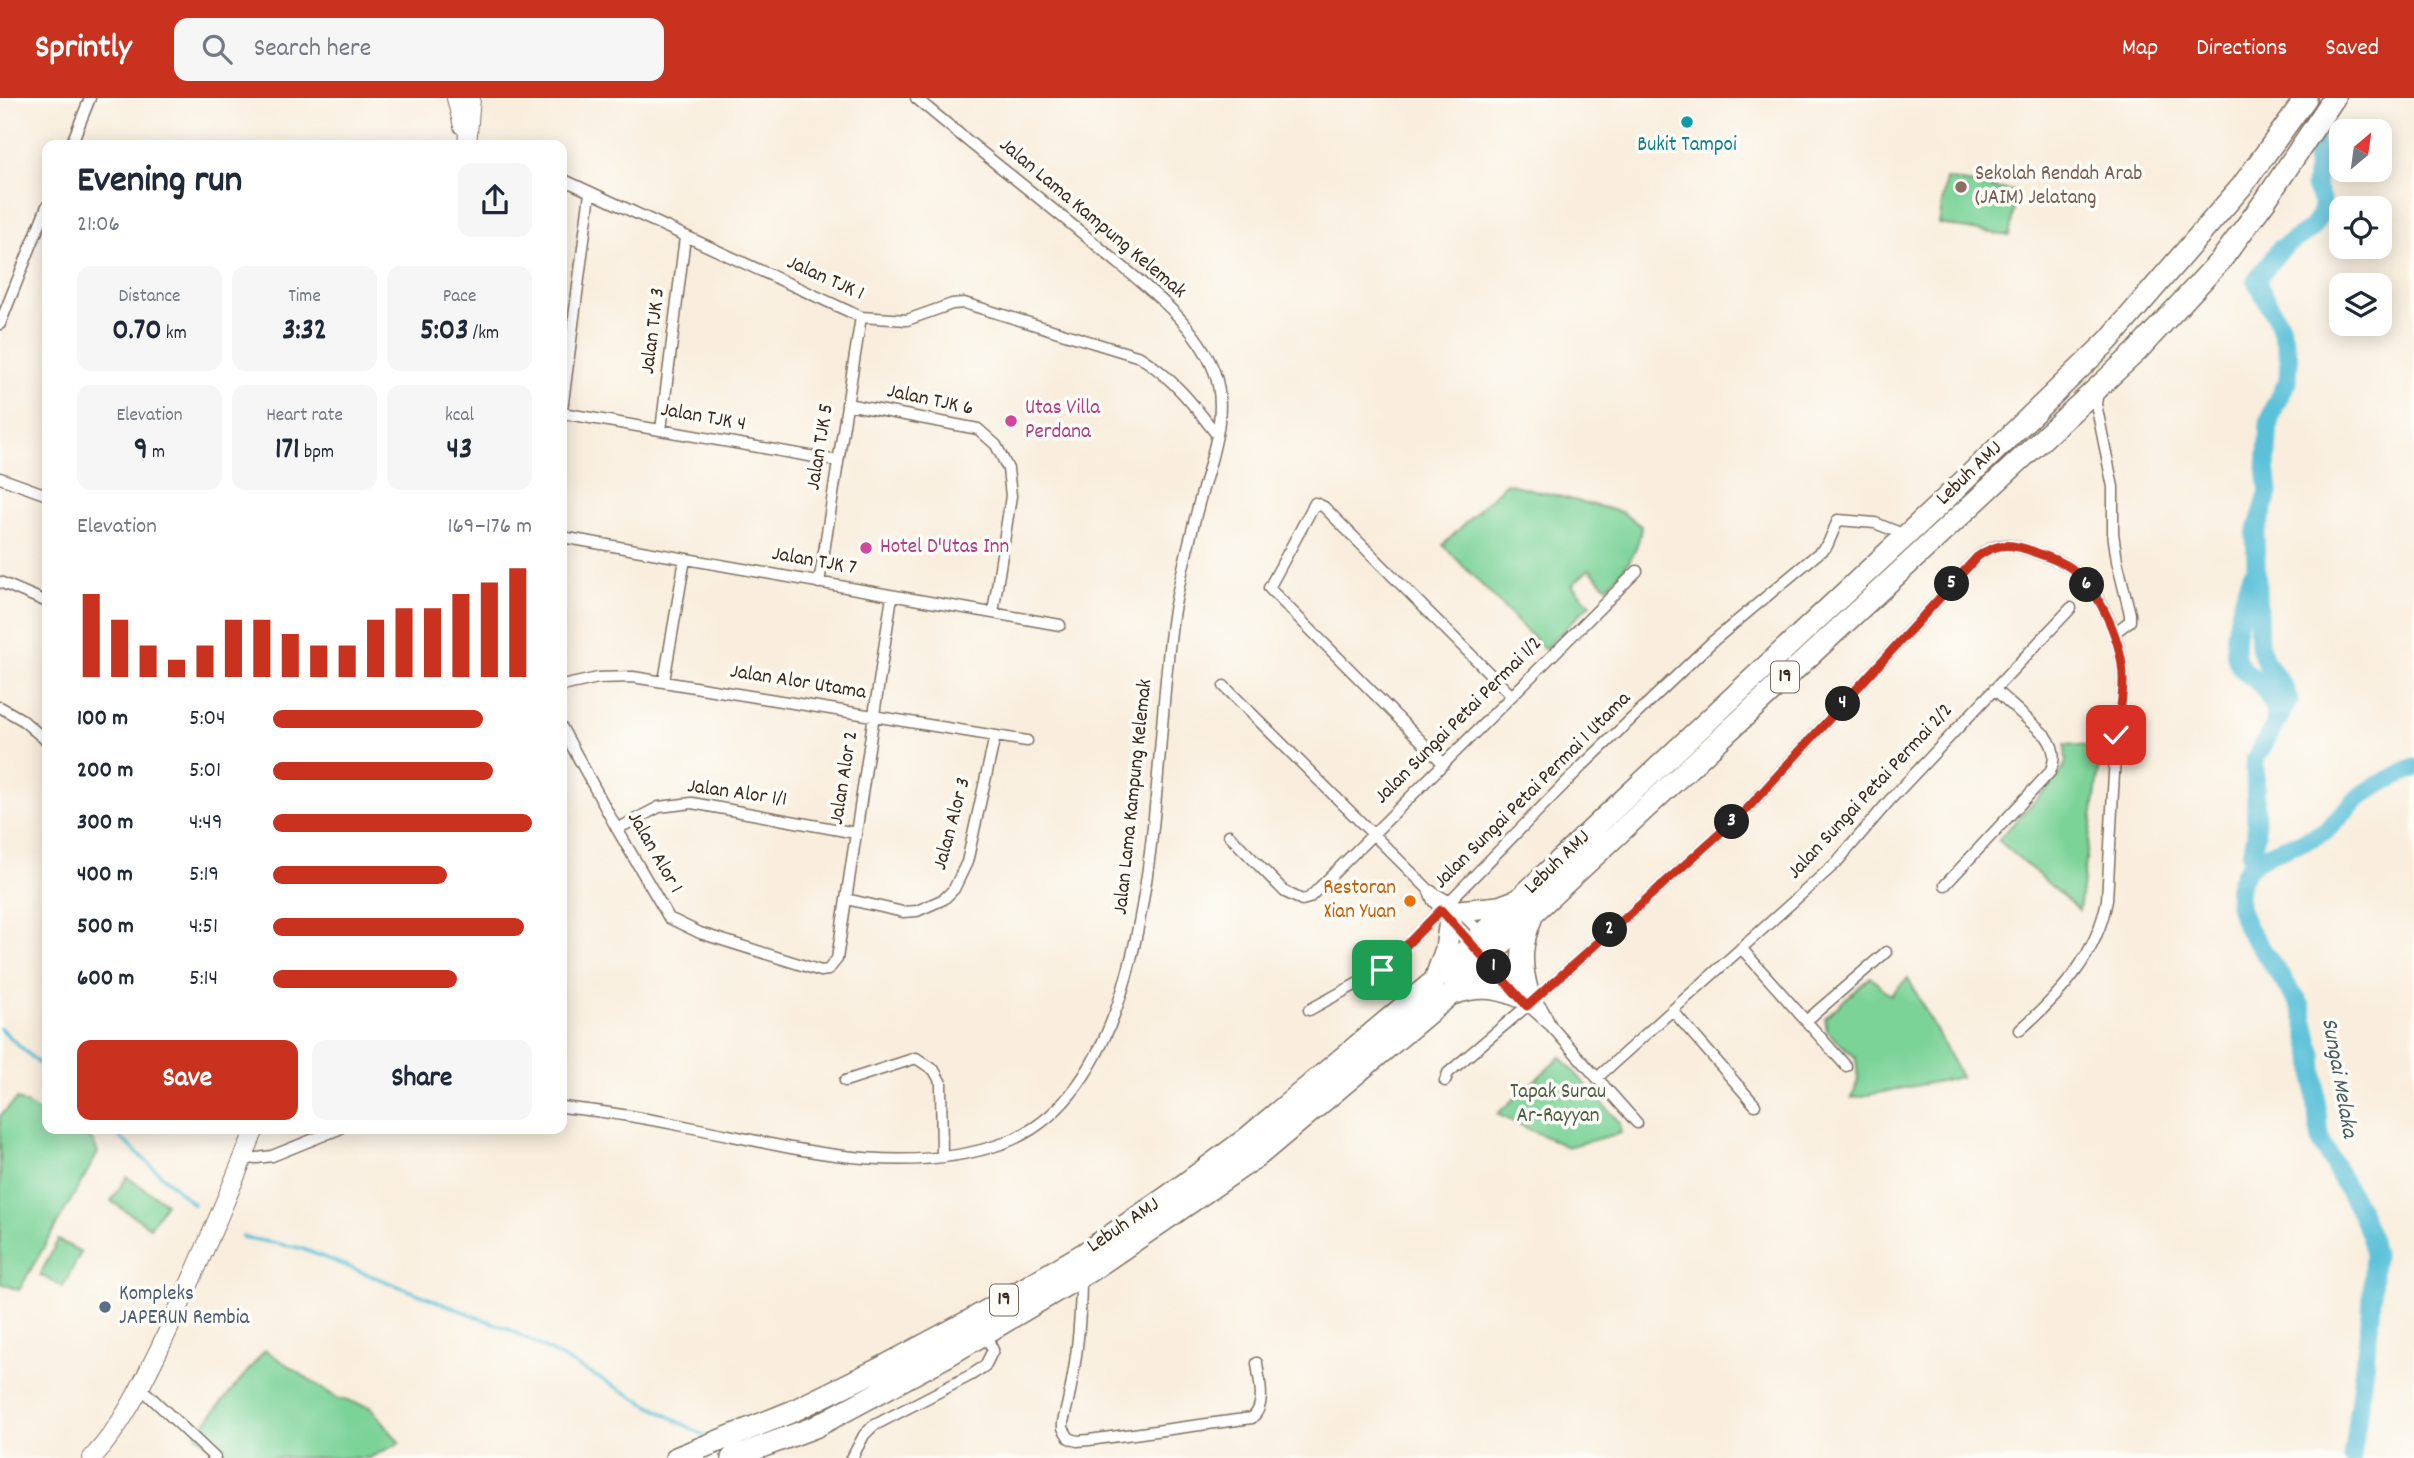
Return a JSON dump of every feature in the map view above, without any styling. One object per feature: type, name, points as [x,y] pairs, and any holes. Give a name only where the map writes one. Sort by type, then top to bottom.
[{"type":"highway","name":"Lebuh AMJ","points":[[676,1458],[707,1446],[750,1441],[815,1427],[985,1334],[1081,1276],[1259,1155],[1485,948],[2108,341],[2242,186],[2305,98]]},
{"type":"highway","name":"Lebuh AMJ","points":[[1526,907],[2136,352],[2221,260],[2331,103]]},
{"type":"highway","points":[[1499,906],[1526,907],[1521,968],[1527,997],[1485,987],[1442,988],[1450,911],[1499,906]]},
{"type":"highway","name":"Lebuh AMJ","points":[[732,1458],[750,1441],[969,1321],[1085,1252],[1246,1139],[1442,988]]},
{"type":"main road","points":[[456,98],[466,140]]},
{"type":"main road","points":[[467,140],[471,98]]},
{"type":"main road","points":[[92,1458],[114,1431],[140,1387],[195,1273],[253,1134]]},
{"type":"street","points":[[73,140],[90,98]]},
{"type":"street","name":"Jalan Lama Kampung Kelemak","points":[[567,1108],[624,1114],[818,1154],[903,1158],[968,1152],[1003,1143],[1027,1132],[1058,1108],[1085,1074],[1115,1010],[1141,919],[1175,609],[1217,435],[1220,394],[1216,375],[1208,356],[1185,324],[1106,254],[916,98]]},
{"type":"street","name":"Jalan TJK 1","points":[[567,181],[861,317],[907,320],[952,304],[964,303],[1140,357],[1158,369],[1189,399],[1217,435]]},
{"type":"street","points":[[567,372],[590,192]]},
{"type":"street","points":[[0,324],[3,307],[42,217]]},
{"type":"street","name":"Jalan TJK 3","points":[[662,430],[685,237]]},
{"type":"street","name":"Jalan TJK 5","points":[[819,583],[861,317]]},
{"type":"street","points":[[2099,385],[2096,404],[2113,487],[2113,533],[2130,614],[2130,621],[2114,633]]},
{"type":"street","name":"Jalan TJK 6","points":[[847,404],[978,429],[996,445],[1008,469],[1011,496],[993,613]]},
{"type":"street","name":"Jalan TJK 4","points":[[567,412],[838,461]]},
{"type":"street","points":[[0,478],[42,493]]},
{"type":"street","points":[[1444,764],[1269,588],[1315,503],[1324,507],[1512,696]]},
{"type":"street","name":"Jalan Sungai Petai Permai 1 Utama","points":[[1309,1010],[1382,970],[1450,911],[1582,766],[1712,642],[1827,546],[1838,520],[1875,523],[1905,536]]},
{"type":"street","name":"Jalan TJK 7","points":[[567,538],[1060,625]]},
{"type":"street","points":[[1445,1081],[1448,1073],[1527,997],[1747,809],[1977,557],[1998,545],[2010,545],[2069,566],[2089,589],[2114,633],[2121,657],[2123,680],[2116,735],[2104,917],[2089,951],[2064,988],[2020,1030]]},
{"type":"street","points":[[664,681],[685,559]]},
{"type":"street","name":"Jalan Sungai Petai Permai 1/2","points":[[1229,835],[1285,892],[1302,900],[1309,898],[1637,571]]},
{"type":"street","points":[[0,582],[42,600]]},
{"type":"street","name":"Jalan Alor 2","points":[[833,965],[837,959],[892,596]]},
{"type":"street","name":"Jalan Sungai Petai Permai 2/2","points":[[1597,1078],[1836,863],[1889,801],[2071,608]]},
{"type":"street","name":"Jalan Alor Utama","points":[[567,685],[598,678],[633,677],[1027,741]]},
{"type":"street","points":[[1224,686],[1485,948],[1637,1123]]},
{"type":"street","points":[[1945,885],[2050,772],[2054,762],[2052,744],[2046,736],[1994,689]]},
{"type":"street","points":[[0,707],[21,719],[42,737]]},
{"type":"street","name":"Jalan Alor 3","points":[[846,899],[902,912],[917,911],[944,899],[954,889],[967,862],[995,736]]},
{"type":"street","name":"Jalan Alor 1","points":[[567,737],[669,918],[700,933],[781,960],[821,971],[828,970],[833,965]]},
{"type":"street","name":"Jalan Alor 1/1","points":[[617,829],[659,807],[692,803],[856,833]]},
{"type":"street","points":[[1741,948],[1846,1066]]},
{"type":"street","points":[[1806,1021],[1886,952]]},
{"type":"street","points":[[1672,1010],[1755,1105]]},
{"type":"street","points":[[845,1081],[916,1058],[934,1070],[941,1083],[942,1156]]},
{"type":"street","points":[[242,1160],[272,1156],[327,1134]]},
{"type":"street","points":[[1081,1276],[1081,1326],[1077,1359],[1063,1422],[1063,1428],[1069,1438],[1077,1441],[1088,1440],[1252,1418],[1261,1402],[1257,1363]]},
{"type":"street","points":[[852,1458],[873,1426],[985,1366],[993,1350],[985,1334]]},
{"type":"street","points":[[140,1387],[215,1458]]},
{"type":"green space","points":[[1946,179],[2017,192],[2009,236],[1939,224]]},
{"type":"green space","points":[[1506,483],[1621,512],[1641,526],[1630,560],[1607,587],[1589,569],[1572,585],[1590,604],[1544,649],[1443,545]]},
{"type":"green space","points":[[2065,744],[2102,748],[2079,910],[1998,840],[2061,773],[2066,762]]},
{"type":"green space","points":[[1870,977],[1890,995],[1908,978],[1961,1077],[1852,1098],[1858,1080],[1856,1058],[1827,1031],[1825,1018]]},
{"type":"green space","name":"Tapak Surau Ar-Rayyan","points":[[1561,1057],[1620,1123],[1621,1133],[1567,1147],[1497,1114]]},
{"type":"green space","points":[[17,1099],[42,1113],[42,1134],[80,1134],[93,1141],[98,1153],[19,1290],[0,1283],[0,1116]]},
{"type":"green space","points":[[127,1177],[166,1203],[150,1227],[111,1201]]},
{"type":"green space","points":[[58,1240],[81,1252],[63,1287],[40,1275]]},
{"type":"green space","points":[[265,1350],[337,1398],[370,1407],[400,1443],[369,1458],[221,1458],[196,1434]]},
{"type":"waterway","points":[[2252,864],[2251,853],[2256,835],[2255,759],[2289,700],[2283,686],[2265,661],[2259,644],[2255,536],[2269,492],[2266,468],[2269,422],[2288,381],[2289,357],[2280,325],[2256,281],[2280,249],[2311,229],[2322,212],[2322,202],[2315,186],[2317,164],[2309,98]]},
{"type":"waterway","points":[[2252,574],[2239,616],[2235,650],[2241,667],[2263,687],[2269,697],[2276,723]]},
{"type":"waterway","name":"Sungai Melaka","points":[[2352,1458],[2371,1313],[2374,1254],[2361,1214],[2322,1143],[2318,1125],[2313,1056],[2301,1006],[2248,929],[2240,909],[2238,893],[2244,874],[2252,864],[2275,851],[2315,837],[2367,792],[2414,768]]},
{"type":"waterway","points":[[0,1028],[42,1066]]},
{"type":"waterway","points":[[116,1134],[193,1204]]},
{"type":"waterway","points":[[242,1237],[300,1248],[511,1330],[707,1437]]},
{"type":"place","name":"Bukit Tampoi","points":[[1687,122]]},
{"type":"place","name":"Sekolah Rendah Arab (JAIM) Jelatang","points":[[1961,187]]},
{"type":"place","name":"Utas Villa Perdana","points":[[1011,421]]},
{"type":"place","name":"Hotel D'Utas Inn","points":[[866,548]]},
{"type":"place","name":"Restoran Xian Yuan","points":[[1410,901]]},
{"type":"place","name":"Kompleks JAPERUN Rembia","points":[[105,1307]]},
{"type":"route","points":[[1382,970],[1441,910],[1527,1006],[1747,809],[1977,557],[1998,545],[2023,548],[2069,566],[2079,575],[2101,606],[2114,633],[2121,657],[2122,701],[2116,735]]}]
